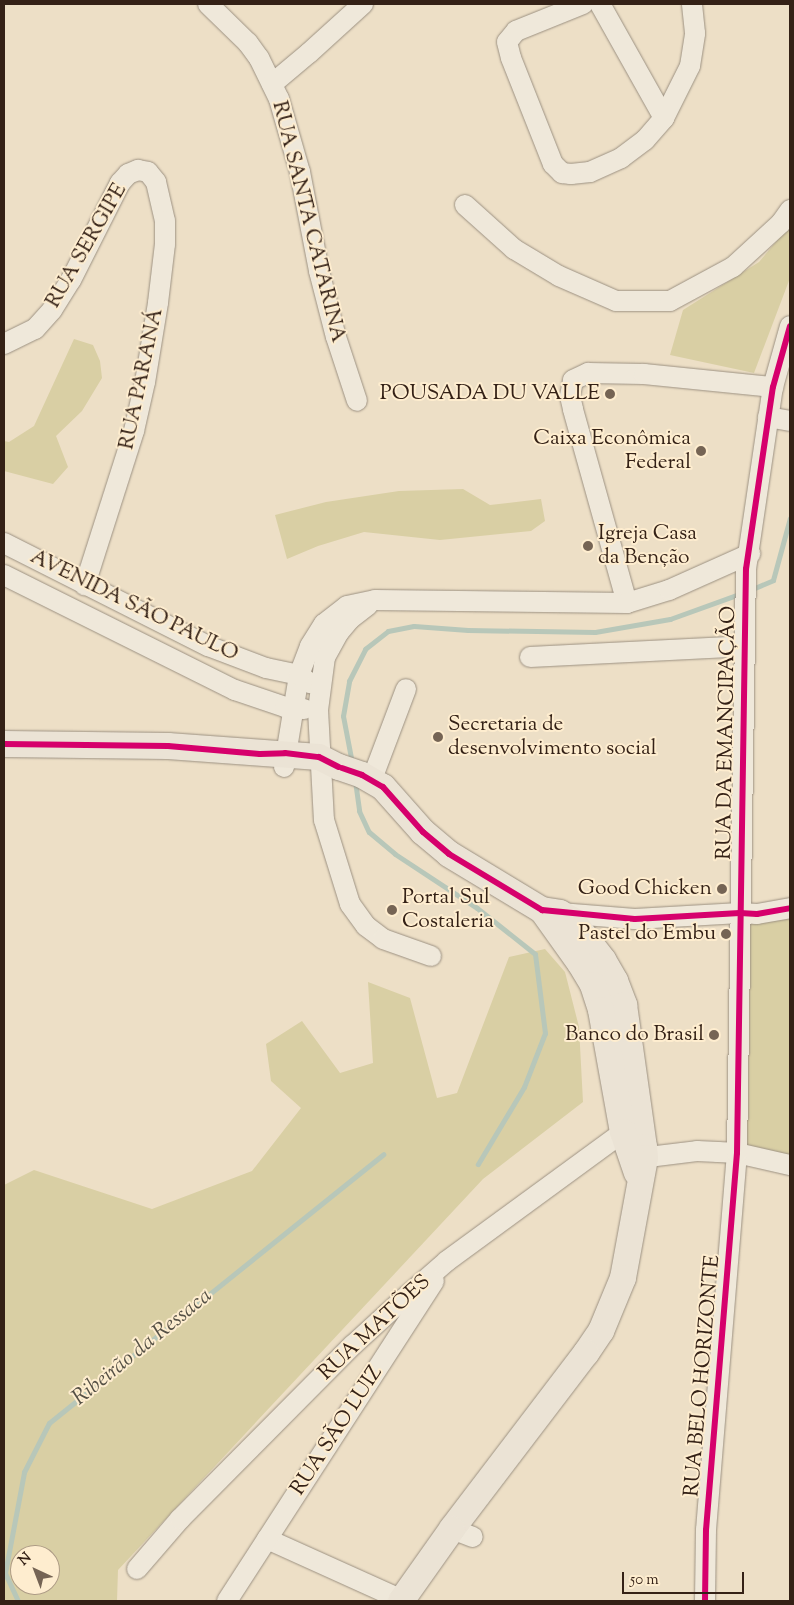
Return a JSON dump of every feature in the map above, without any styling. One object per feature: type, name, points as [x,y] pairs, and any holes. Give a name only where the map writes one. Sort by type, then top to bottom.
[{"type":"main road","points":[[4,744],[168,746],[260,754],[342,769],[383,787],[423,832],[449,854],[551,912],[572,920],[584,934],[615,982],[624,1005],[641,1153],[623,1278],[600,1331],[462,1533],[402,1601]]},
{"type":"street","name":"RUA SANTA CATARINA","points":[[208,4],[248,43],[259,58],[279,99],[300,172],[330,314],[357,401]]},
{"type":"street","points":[[272,84],[363,4]]},
{"type":"street","points":[[583,4],[516,31],[507,42],[511,58],[553,164],[562,173],[571,174],[590,172],[620,158],[645,140],[664,118],[690,66],[695,33],[692,4]]},
{"type":"street","points":[[600,4],[664,118]]},
{"type":"street","name":"RUA SERGIPE","points":[[4,344],[35,329],[52,310],[71,280],[120,183],[128,174],[138,170],[148,172]]},
{"type":"street","name":"RUA PARANÁ","points":[[85,585],[134,431],[145,382],[158,303],[165,244],[165,221],[156,182],[148,172]]},
{"type":"street","points":[[465,205],[514,249],[559,276],[616,301],[670,301],[733,267],[782,223],[790,210]]},
{"type":"street","name":"RUA DA EMANCIPAÇÃO","points":[[737,1153],[744,646],[748,562],[773,386],[790,326]]},
{"type":"street","points":[[627,602],[573,409],[570,396],[573,380],[588,373],[644,374],[773,386]]},
{"type":"street","points":[[768,416],[790,421]]},
{"type":"street","name":"AVENIDA SÃO PAULO","points":[[4,543],[208,646],[266,668],[299,675],[319,701],[292,709],[264,702],[235,690],[4,575]]},
{"type":"street","points":[[285,760],[299,675],[310,646],[324,624],[347,606],[375,600],[627,602],[669,590],[748,562]]},
{"type":"street","points":[[342,769],[319,701],[326,657],[336,638],[350,619],[375,600]]},
{"type":"street","points":[[530,657],[744,646]]},
{"type":"street","points":[[406,688],[342,769],[324,820],[350,904],[366,926],[383,939],[431,956]]},
{"type":"street","points":[[551,912],[636,918],[740,912],[757,914],[790,908]]},
{"type":"street","points":[[641,1153],[737,1153],[790,1165]]},
{"type":"street","name":"RUA MATÕES","points":[[137,1569],[180,1519],[353,1345],[448,1261],[641,1153]]},
{"type":"street","name":"RUA BELO HORIZONTE","points":[[705,1601],[706,1530],[737,1153]]},
{"type":"street","name":"RUA SÃO LUIZ","points":[[227,1601],[448,1261]]},
{"type":"street","points":[[267,1538],[402,1601]]},
{"type":"shaded area","points":[[790,225],[790,278],[754,373],[670,355],[683,310],[759,262]]},
{"type":"shaded area","points":[[74,339],[93,345],[100,361],[102,378],[82,411],[56,436],[68,467],[53,484],[4,471],[4,441],[9,442],[34,426]]},
{"type":"shaded area","points":[[463,489],[490,505],[541,499],[545,521],[531,531],[440,540],[364,532],[318,546],[287,559],[275,515],[326,502],[399,491]]},
{"type":"shaded area","points":[[744,912],[790,912],[790,1154],[744,1154]]},
{"type":"shaded area","points":[[545,949],[565,972],[579,1027],[583,1102],[483,1179],[118,1570],[117,1601],[4,1601],[4,1185],[34,1170],[152,1209],[252,1171],[301,1108],[271,1081],[266,1044],[302,1021],[340,1073],[373,1063],[368,982],[410,998],[437,1098],[457,1093],[509,957]]},
{"type":"waterway","points":[[750,590],[773,580],[790,518]]},
{"type":"waterway","points":[[352,763],[343,716],[349,681],[365,649],[388,631],[414,626],[468,630],[595,632],[670,619],[742,593]]},
{"type":"waterway","points":[[355,781],[359,811],[369,832],[395,854],[477,908],[535,954],[545,1033],[524,1087],[478,1164]]},
{"type":"waterway","name":"Ribeirão da Ressaca","points":[[18,1601],[5,1573],[24,1472],[49,1423],[383,1154]]},
{"type":"cycle path","points":[[705,1601],[706,1530],[737,1153],[746,569],[773,387],[790,326]]},
{"type":"cycle path","points":[[4,744],[168,746],[260,754],[285,753],[319,757],[339,767]]},
{"type":"cycle path","points":[[342,768],[362,775],[383,787],[423,832],[449,854],[542,910],[635,919],[740,913],[757,914],[790,908]]},
{"type":"place","name":"POUSADA DU VALLE","points":[[610,394]]},
{"type":"place","name":"Caixa Econômica Federal","points":[[701,451]]},
{"type":"place","name":"Igreja Casa da Benção","points":[[588,546]]},
{"type":"place","name":"Secretaria de desenvolvimento social","points":[[438,737]]},
{"type":"place","name":"Good Chicken","points":[[722,889]]},
{"type":"place","name":"Portal Sul Costaleria","points":[[392,910]]},
{"type":"place","name":"Pastel do Embu","points":[[726,934]]},
{"type":"place","name":"Banco do Brasil","points":[[714,1035]]}]
